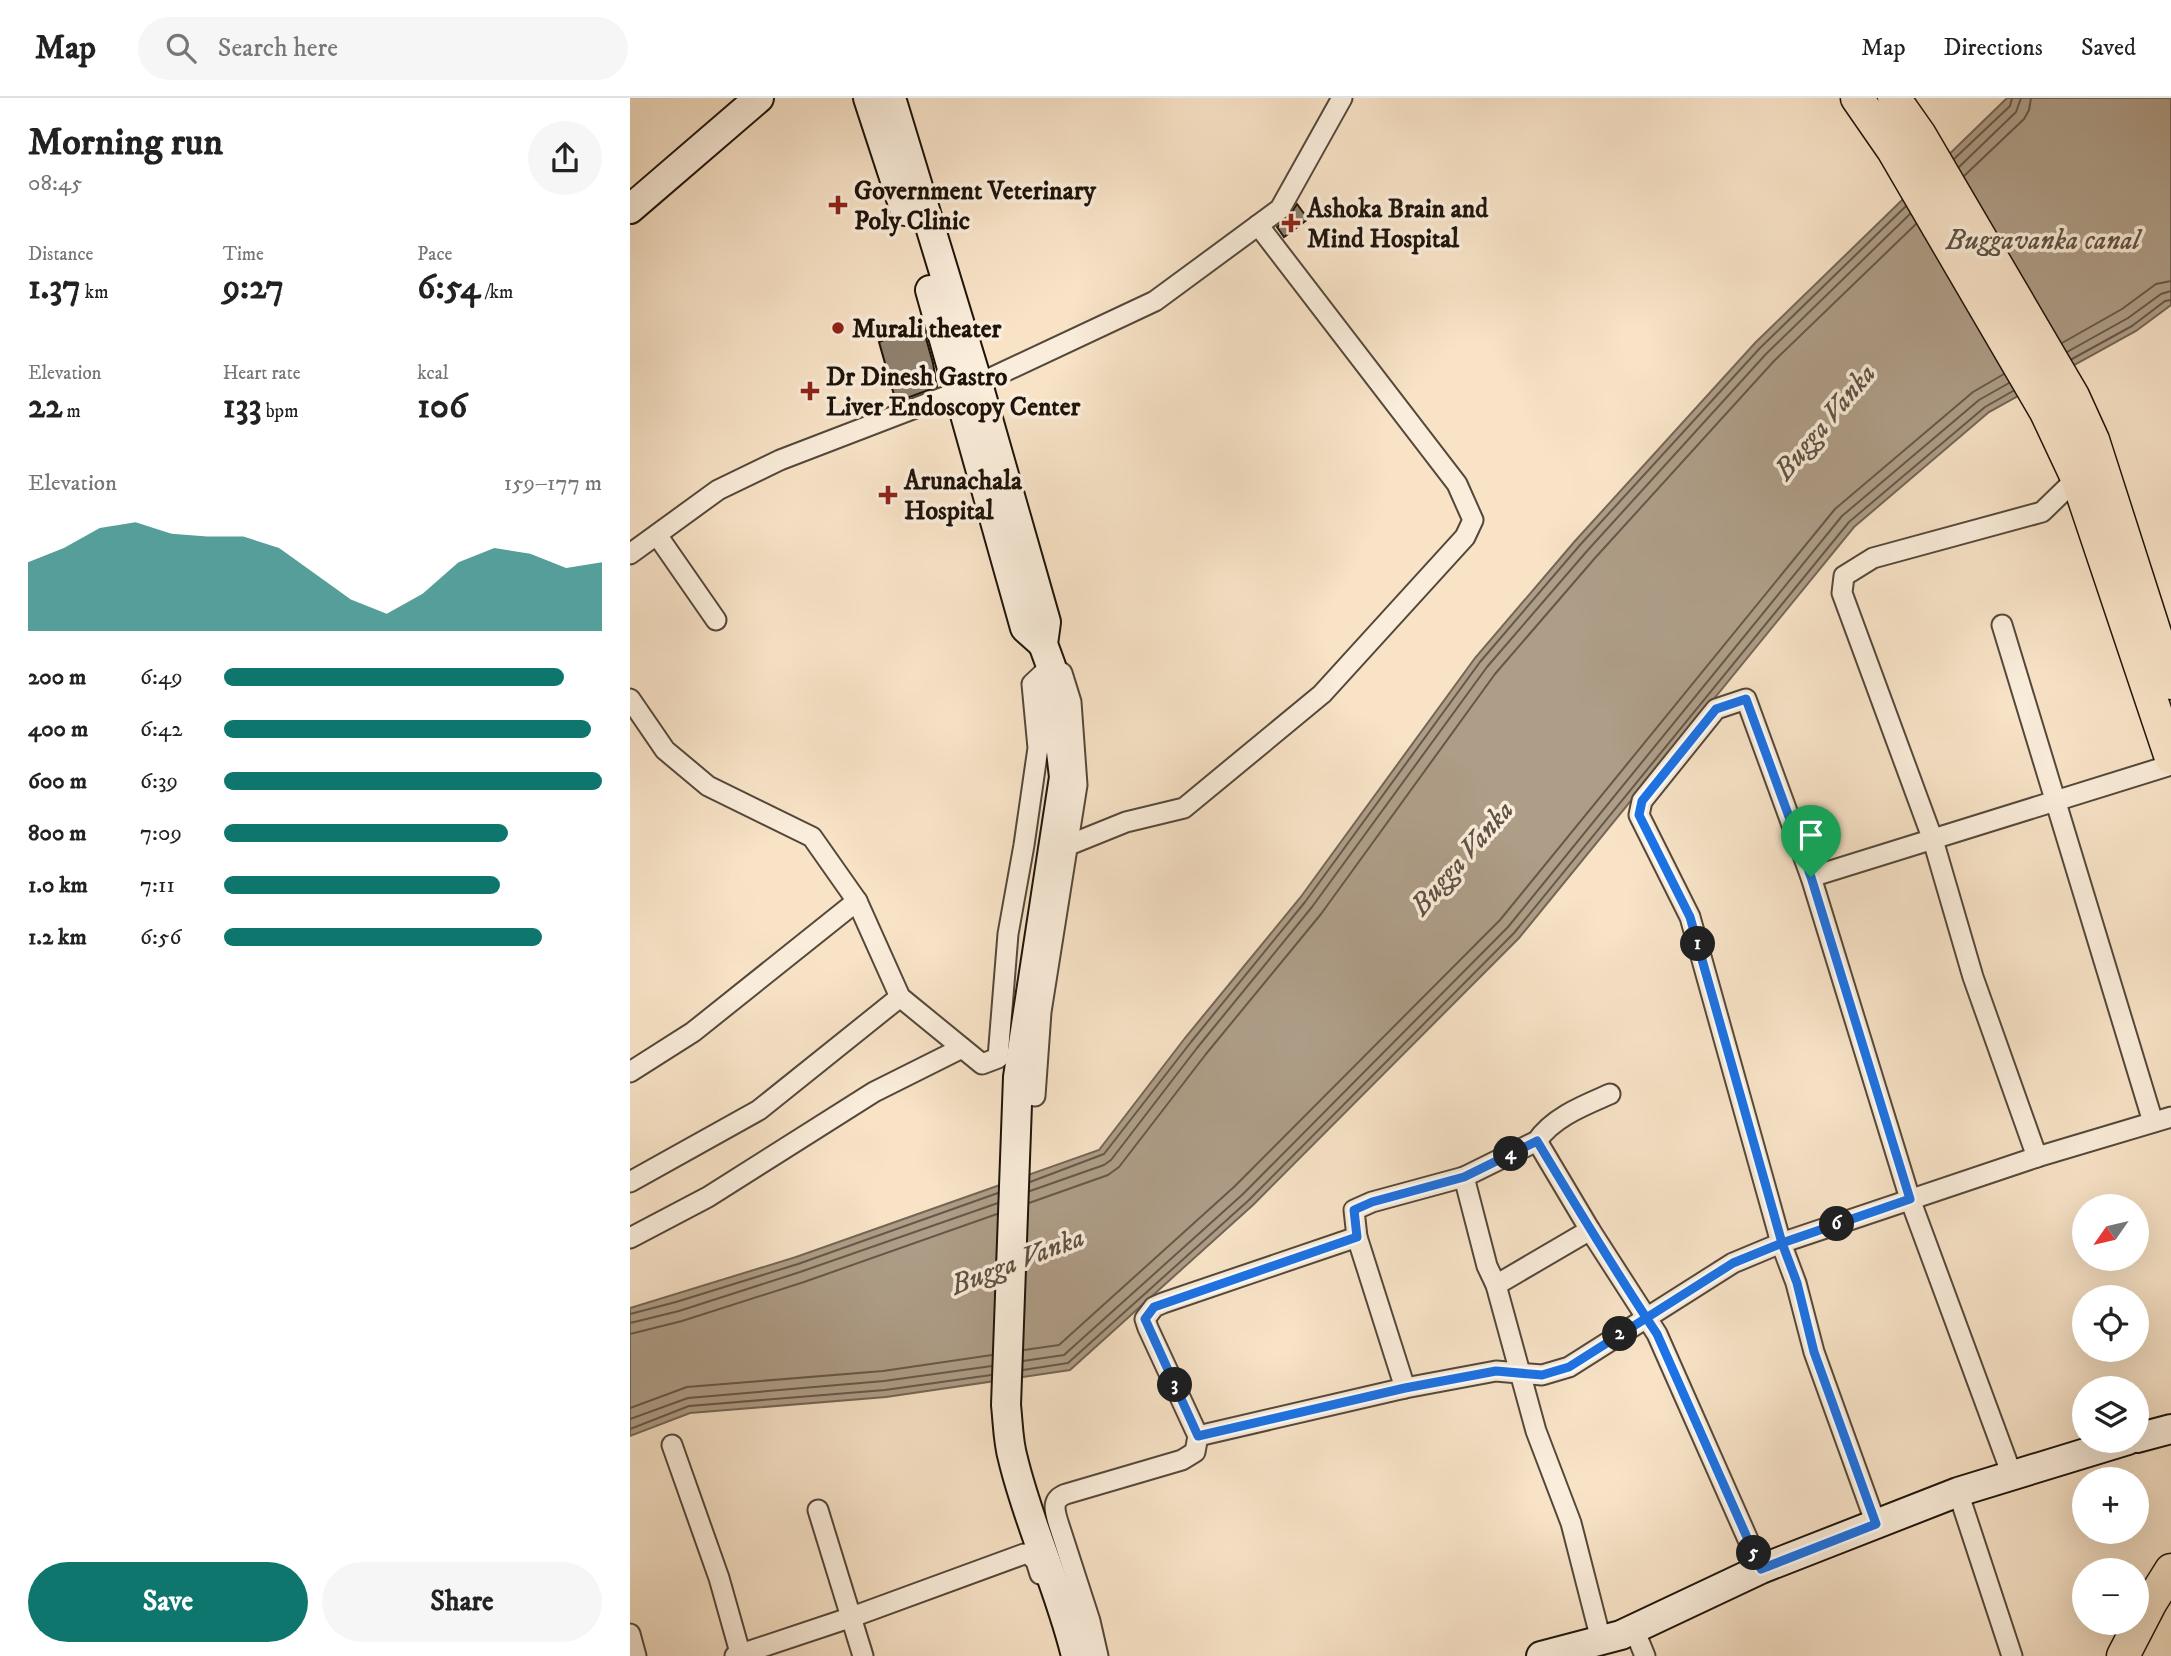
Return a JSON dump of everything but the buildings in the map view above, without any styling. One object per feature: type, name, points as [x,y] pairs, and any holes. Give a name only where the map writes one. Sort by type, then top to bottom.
[{"type":"main road","points":[[630,189],[733,98]]},
{"type":"main road","points":[[630,209],[759,98]]},
{"type":"main road","points":[[868,98],[923,267],[969,388],[1046,622],[1047,655],[1065,777],[1027,1086],[1006,1405],[1012,1457],[1067,1616],[1076,1656]]},
{"type":"main road","points":[[891,98],[969,388]]},
{"type":"main road","points":[[1857,98],[1893,150],[2046,412],[2077,478],[2171,758]]},
{"type":"main road","points":[[1894,98],[1920,135],[2073,396],[2093,440],[2171,683]]},
{"type":"main road","points":[[2149,1435],[2171,1429]]},
{"type":"main road","points":[[1541,1656],[1634,1629],[1761,1569],[1958,1492],[2085,1453]]},
{"type":"main road","points":[[2123,1656],[2171,1570]]},
{"type":"main road","points":[[2147,1656],[2171,1610]]},
{"type":"street","points":[[630,554],[718,490],[780,460],[969,388],[1155,302],[1280,209],[1342,98]]},
{"type":"street","points":[[1069,845],[1126,822],[1184,808],[1322,694],[1465,537],[1473,520],[1457,484],[1258,225]]},
{"type":"street","points":[[2037,1157],[1973,977],[1933,840],[1842,593],[1844,576],[1873,558],[2042,512],[2077,478]]},
{"type":"street","points":[[657,535],[716,620]]},
{"type":"street","points":[[1198,1436],[1405,1388],[1496,1371],[1542,1375],[1569,1367],[1733,1263],[1782,1243],[1910,1199],[2162,1119],[2056,802],[2003,625]]},
{"type":"street","points":[[630,699],[665,750],[708,786],[813,837],[857,901],[900,997],[982,1064],[998,1058],[1007,934],[1024,845],[1038,748],[1032,684],[1047,655],[1062,673],[1072,702],[1077,785],[1027,1086]]},
{"type":"street","points":[[1876,1524],[1814,1352],[1797,1283],[1782,1243],[1690,917],[1639,815],[1642,801],[1716,709],[1746,699],[1811,877],[1910,1199],[2012,1475]]},
{"type":"street","points":[[1811,877],[2171,765]]},
{"type":"street","points":[[630,1072],[693,1032],[857,901]]},
{"type":"street","points":[[630,1182],[760,1110],[900,997]]},
{"type":"street","points":[[630,1238],[708,1197],[874,1092],[962,1048]]},
{"type":"street","points":[[1405,1388],[1357,1237],[1354,1210],[1372,1202],[1464,1177],[1537,1141],[1544,1131],[1580,1107],[1610,1094]]},
{"type":"street","points":[[1537,1141],[1657,1334],[1761,1569]]},
{"type":"street","points":[[1464,1177],[1536,1431],[1571,1523],[1601,1640]]},
{"type":"street","points":[[1496,1285],[1590,1230]]},
{"type":"street","points":[[1098,1656],[1090,1621],[1054,1509],[1055,1502],[1066,1494],[1182,1460],[1195,1452],[1198,1436],[1148,1328],[1145,1319],[1148,1314],[1163,1303],[1357,1237]]},
{"type":"street","points":[[672,1445],[723,1590],[739,1655],[1029,1554],[1036,1561],[1062,1656]]},
{"type":"street","points":[[1958,1492],[2012,1656]]},
{"type":"street","points":[[818,1510],[863,1656]]},
{"type":"street","points":[[1634,1629],[1645,1656]]},
{"type":"street","points":[[630,1634],[636,1656]]},
{"type":"water","name":"Buggavanka canal","points":[[2007,98],[2171,98],[2171,305],[2136,331],[1989,412],[1854,527],[1519,938],[1253,1205],[1070,1370],[886,1397],[690,1413],[630,1436],[630,1308],[796,1257],[1099,1150],[1185,1038],[1300,898],[1475,658],[1575,541],[1755,343]]},
{"type":"place","name":"Government Veterinary Poly Clinic","points":[[838,205]]},
{"type":"place","name":"Ashoka Brain and Mind Hospital","points":[[1291,223]]},
{"type":"place","name":"Murali theater","points":[[838,328]]},
{"type":"place","name":"Dr Dinesh Gastro Liver Endoscopy Center","points":[[810,391]]},
{"type":"place","name":"Arunachala Hospital","points":[[888,495]]},
{"type":"route","points":[[1811,877],[1746,699],[1716,709],[1642,801],[1639,815],[1690,917],[1782,1243],[1733,1263],[1646,1317],[1569,1367],[1542,1375],[1496,1371],[1405,1388],[1198,1436],[1148,1328],[1145,1319],[1154,1307],[1357,1237],[1354,1210],[1372,1202],[1464,1177],[1537,1141],[1590,1230],[1646,1317],[1657,1334],[1761,1569],[1876,1524],[1814,1352],[1797,1283],[1782,1243],[1910,1199],[1811,877]]},
{"type":"water label","name":"Bugga Vanka","points":[[1824,421]]},
{"type":"water label","name":"Bugga Vanka","points":[[1461,857]]},
{"type":"water label","name":"Bugga Vanka","points":[[1017,1260]]}]
